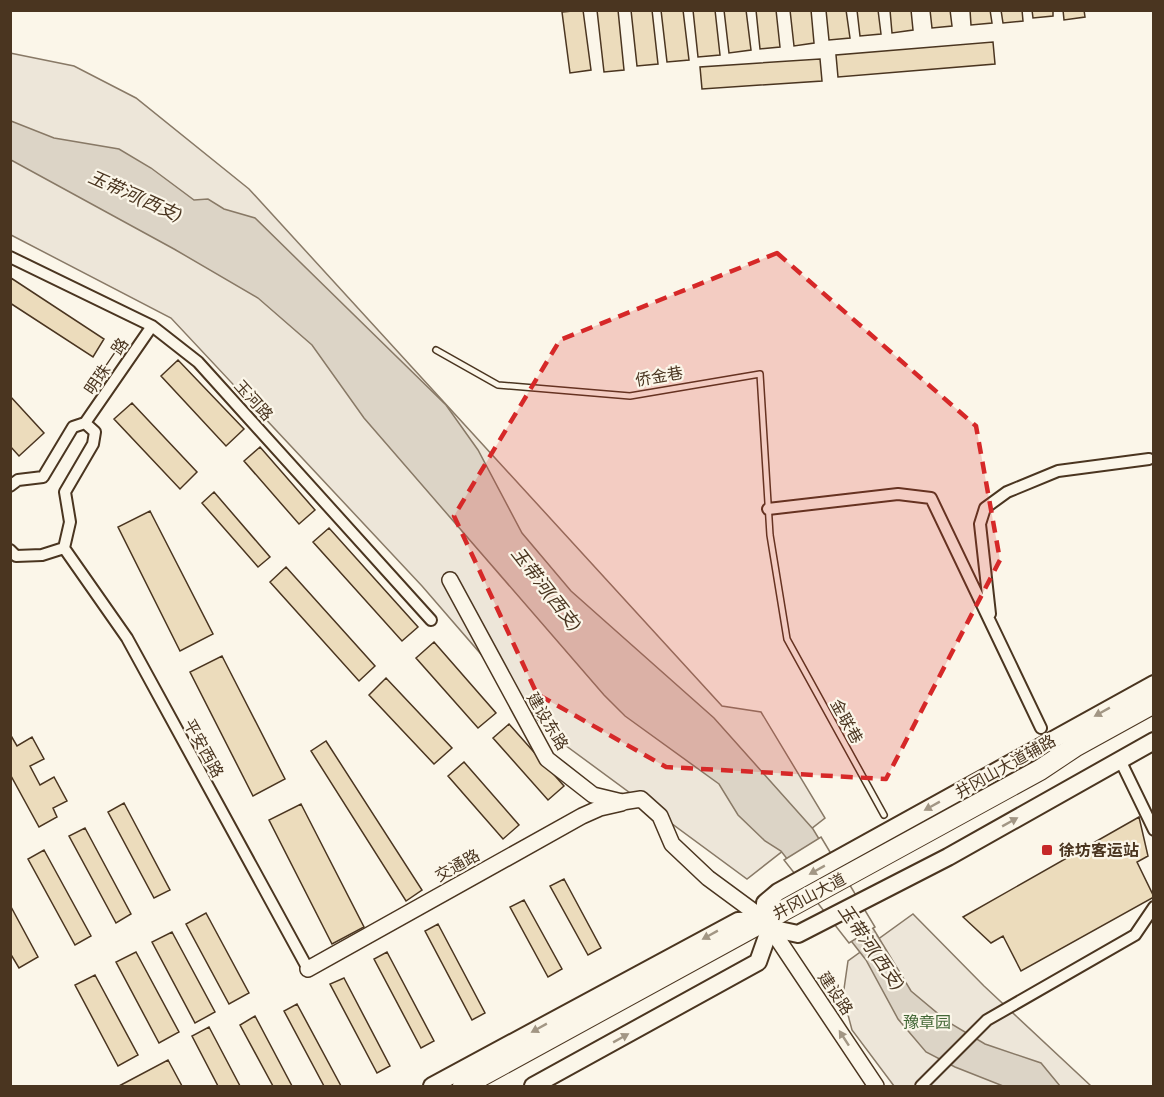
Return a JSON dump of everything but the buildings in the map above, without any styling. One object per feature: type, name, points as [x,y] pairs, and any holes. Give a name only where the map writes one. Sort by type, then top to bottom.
[{"type":"highway","name":"井冈山大道","points":[[857,877],[1040,770],[1076,746],[1154,703]]},
{"type":"highway","name":"井冈山大道","points":[[463,1086],[1082,757],[1117,733],[1154,713]]},
{"type":"highway","name":"井冈山大道","points":[[487,1086],[767,924]]},
{"type":"main road","name":"井冈山大道辅路","points":[[767,924],[765,903],[778,892],[1154,684]]},
{"type":"main road","points":[[432,1086],[738,921],[767,924],[798,934],[948,857],[1154,741]]},
{"type":"main road","points":[[533,1086],[758,962],[767,924]]},
{"type":"street","name":"玉河路","points":[[10,257],[152,326],[198,362],[431,620]]},
{"type":"street","name":"明珠一路","points":[[10,486],[18,480],[43,477],[73,427],[86,423],[152,326]]},
{"type":"street","points":[[12,557],[42,555],[64,548],[70,522],[65,492],[93,444],[94,432],[86,423]]},
{"type":"street","points":[[991,624],[980,524],[985,508],[1008,492],[1058,471],[1149,459]]},
{"type":"street","points":[[768,509],[898,494],[931,498],[1041,728]]},
{"type":"street","name":"平安西路","points":[[64,548],[127,638],[308,969]]},
{"type":"street","name":"建设东路","points":[[450,580],[547,759],[593,795],[622,802],[641,799],[660,816],[672,844],[708,878],[767,924]]},
{"type":"street","points":[[1120,760],[1154,830]]},
{"type":"street","name":"交通路","points":[[308,969],[582,816],[600,808],[627,801]]},
{"type":"street","points":[[921,1086],[987,1020],[1135,935],[1154,907]]},
{"type":"street","name":"建设路","points":[[767,924],[876,1086]]},
{"type":"lane","name":"侨金巷","points":[[436,350],[498,385],[630,396],[760,374],[770,535],[787,639]]},
{"type":"lane","name":"金联巷","points":[[787,639],[884,815]]},
{"type":"highlighted area","points":[[777,253],[976,426],[1000,560],[886,779],[666,767],[537,694],[454,516],[560,340]]},
{"type":"green space","points":[[10,53],[74,66],[136,98],[249,189],[722,706],[761,712],[825,818],[747,879],[550,734],[422,586],[171,318],[11,235]]},
{"type":"green space","name":"豫章园","points":[[913,914],[984,986],[1091,1086],[894,1086],[852,1030],[843,996],[848,961]]},
{"type":"water","name":"玉带河(西支)","points":[[11,121],[54,138],[119,149],[151,168],[194,200],[208,199],[224,209],[255,218],[446,405],[478,450],[522,533],[571,591],[714,718],[813,829],[911,991],[948,1022],[985,1044],[1041,1063],[1060,1086],[1003,1086],[955,1067],[926,1052],[898,1019],[866,960],[781,851],[765,841],[738,815],[719,784],[625,716],[604,695],[364,418],[312,345],[258,298],[174,249],[11,160]]},
{"type":"pier","points":[[821,837],[875,927],[849,943],[784,860]]},
{"type":"place","name":"徐坊客运站","points":[[1047,850]]}]
